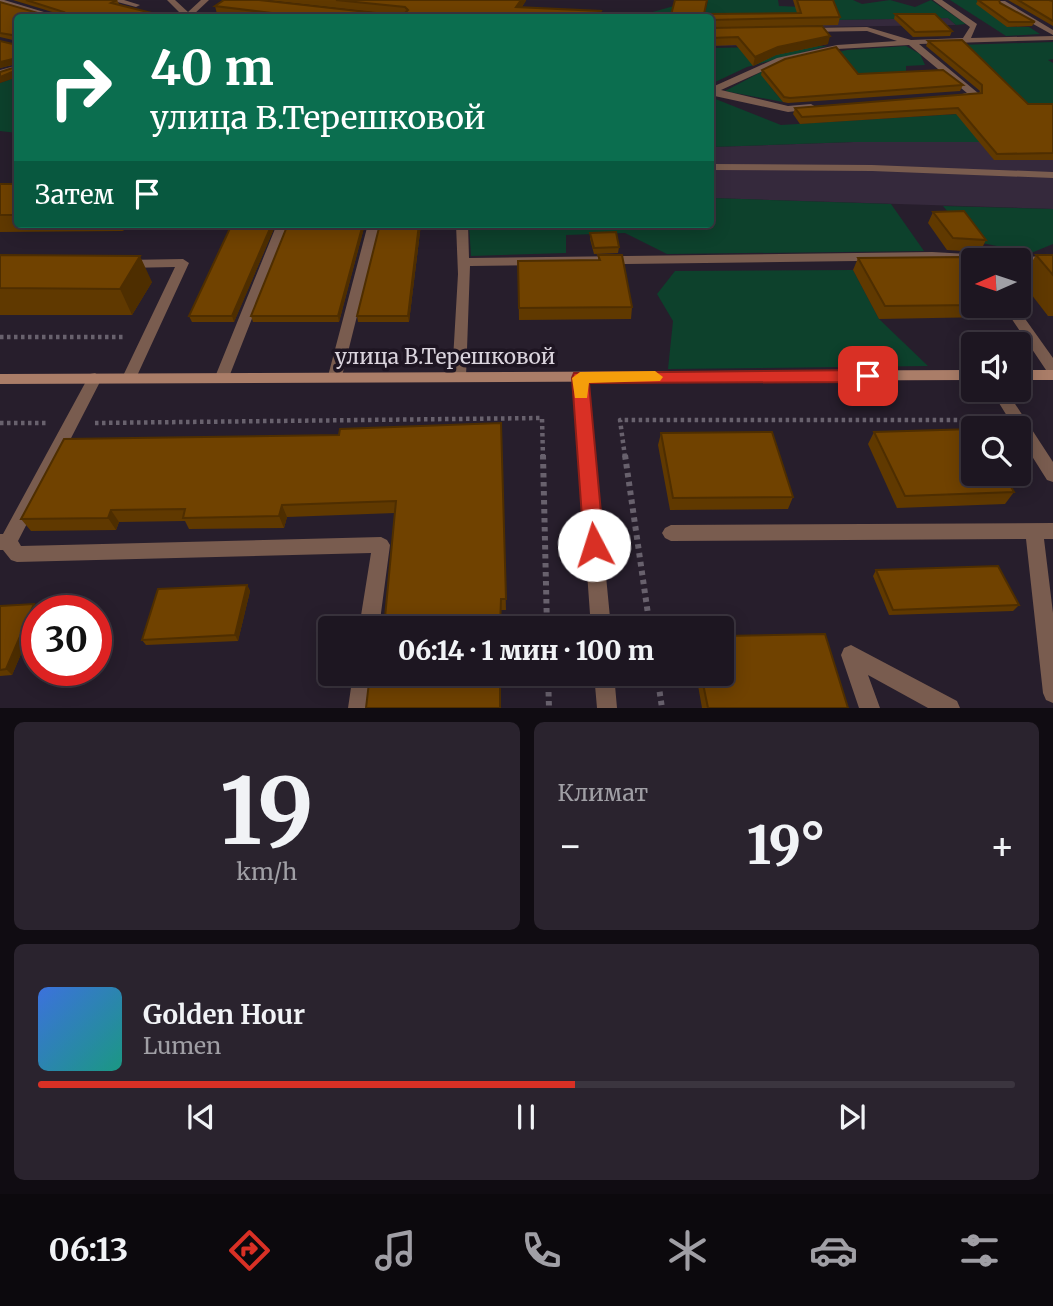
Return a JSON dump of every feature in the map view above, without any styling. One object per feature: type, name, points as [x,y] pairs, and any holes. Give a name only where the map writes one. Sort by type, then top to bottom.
[{"type":"main road","points":[[1031,374],[1053,372]]},
{"type":"main road","name":"улица В.Терешковой","points":[[0,379],[961,375]]},
{"type":"street","points":[[114,0],[136,5]]},
{"type":"street","points":[[171,0],[186,14]]},
{"type":"street","points":[[192,14],[205,0]]},
{"type":"street","points":[[937,0],[974,26],[965,41]]},
{"type":"street","points":[[0,1],[47,14]]},
{"type":"street","points":[[1002,3],[1053,35]]},
{"type":"street","points":[[802,31],[867,29],[911,42],[975,96],[948,97]]},
{"type":"street","points":[[714,91],[780,60],[837,47],[1053,35]]},
{"type":"street","points":[[714,93],[788,109],[828,106]]},
{"type":"street","points":[[714,167],[872,168],[1053,175]]},
{"type":"street","points":[[222,377],[281,228]]},
{"type":"street","points":[[335,376],[373,228]]},
{"type":"street","points":[[459,377],[462,228]]},
{"type":"street","points":[[463,262],[961,258]]},
{"type":"street","points":[[1031,261],[1053,260]]},
{"type":"street","points":[[117,264],[183,263],[129,378]]},
{"type":"street","points":[[1017,318],[1053,372]]},
{"type":"street","points":[[95,378],[4,542],[17,554],[381,545],[371,616]]},
{"type":"street","points":[[580,378],[600,616]]},
{"type":"street","points":[[1031,441],[1053,475]]},
{"type":"street","points":[[671,533],[1044,532],[1053,693]]},
{"type":"street","points":[[870,708],[852,655],[950,708]]},
{"type":"street","points":[[358,708],[361,686]]},
{"type":"street","points":[[605,686],[607,708]]},
{"type":"path","points":[[0,337],[135,337]]},
{"type":"path","points":[[0,423],[542,418],[547,616]]},
{"type":"path","points":[[648,616],[620,420],[961,421]]},
{"type":"path","points":[[548,686],[549,708]]},
{"type":"path","points":[[659,686],[662,708]]},
{"type":"shaded area","points":[[948,18],[956,25],[814,27],[827,44],[714,46],[714,22]]},
{"type":"shaded area","points":[[853,142],[1053,142],[1053,209],[714,198],[714,147]]},
{"type":"green space","points":[[708,0],[778,0],[779,6],[826,8],[831,0],[853,0],[862,4],[890,0],[915,7],[931,0],[966,24],[956,25],[948,18],[714,22],[714,14],[645,14],[674,6],[706,9]]},
{"type":"green space","points":[[950,0],[997,0],[1007,27],[1029,27],[1040,34],[1006,36]]},
{"type":"green space","points":[[1053,42],[1053,59],[1048,60],[1053,63],[1053,142],[853,142],[714,147],[714,98],[781,125],[1023,110],[959,45]]},
{"type":"green space","points":[[827,46],[747,67],[714,83],[714,48]]},
{"type":"green space","points":[[906,46],[920,54],[925,65],[906,66],[906,77],[769,85],[783,102],[725,91],[767,69],[847,50]]},
{"type":"green space","points":[[14,78],[14,133],[0,131],[0,83]]},
{"type":"green space","points":[[714,198],[891,204],[924,251],[667,254],[625,233],[566,235],[566,253],[471,256],[469,228],[714,228]]},
{"type":"green space","points":[[943,206],[1053,209],[1053,244],[1031,253],[1031,248],[1006,248],[972,241]]},
{"type":"green space","points":[[853,270],[879,319],[928,366],[668,369],[673,321],[657,294],[675,271]]},
{"type":"building","points":[[26,0],[117,0],[111,3],[156,14],[63,14],[64,12]]},
{"type":"building","points":[[224,0],[259,0],[376,13],[405,13],[408,10],[405,7],[336,0],[521,0],[516,7],[601,11],[599,14],[279,14],[215,6]]},
{"type":"building","points":[[675,0],[707,0],[704,14],[671,14]]},
{"type":"building","points":[[797,0],[833,0],[840,17],[714,20],[714,14],[704,14],[801,13]]},
{"type":"building","points":[[978,0],[999,0],[1035,22],[1009,22]]},
{"type":"building","points":[[1018,0],[1053,1],[1053,21]]},
{"type":"building","points":[[0,2],[41,14],[14,14],[14,35],[0,33]]},
{"type":"building","points":[[895,14],[935,14],[952,31],[915,32]]},
{"type":"building","points":[[822,26],[830,36],[778,47],[755,57],[738,37],[714,38],[714,28]]},
{"type":"building","points":[[962,40],[1028,104],[1053,104],[1053,153],[997,154],[958,108],[802,117],[795,108],[982,93],[982,85],[928,41]]},
{"type":"building","points":[[0,41],[14,44],[14,59],[0,62]]},
{"type":"building","points":[[836,47],[858,74],[943,70],[963,85],[790,98],[784,97],[762,70],[785,59]]},
{"type":"building","points":[[14,68],[14,72],[0,77],[0,72]]},
{"type":"building","points":[[0,184],[14,184],[14,215],[0,215]]},
{"type":"building","points":[[964,211],[986,240],[953,238],[933,212]]},
{"type":"building","points":[[230,228],[270,228],[232,316],[189,316]]},
{"type":"building","points":[[286,228],[362,228],[338,316],[251,316]]},
{"type":"building","points":[[379,228],[419,228],[408,316],[357,316]]},
{"type":"building","points":[[616,232],[619,247],[594,248],[590,233]]},
{"type":"building","points":[[0,255],[140,256],[120,289],[0,288]]},
{"type":"building","points":[[598,255],[622,255],[632,307],[519,308],[518,261],[600,260]]},
{"type":"building","points":[[1036,255],[1053,255],[1053,275]]},
{"type":"building","points":[[961,257],[961,305],[885,306],[858,258]]},
{"type":"building","points":[[501,423],[506,599],[501,599],[500,616],[385,616],[396,501],[282,505],[279,516],[183,518],[185,509],[111,510],[108,518],[21,519],[64,439],[339,435],[340,429]]},
{"type":"building","points":[[961,429],[961,486],[1011,486],[1014,492],[905,496],[874,432]]},
{"type":"building","points":[[772,432],[793,497],[673,498],[661,433]]},
{"type":"building","points":[[998,566],[1019,605],[893,610],[876,570]]},
{"type":"building","points":[[247,585],[235,635],[142,640],[158,589]]},
{"type":"building","points":[[21,605],[21,634],[6,669],[0,670],[0,606]]},
{"type":"building","points":[[825,634],[848,708],[708,708],[703,686],[734,686],[734,636]]},
{"type":"building","points":[[369,686],[500,686],[500,708],[366,708]]},
{"type":"slow traffic","points":[[581,394],[580,378],[655,377]]},
{"type":"route","points":[[594,545],[580,378],[868,376]]}]
